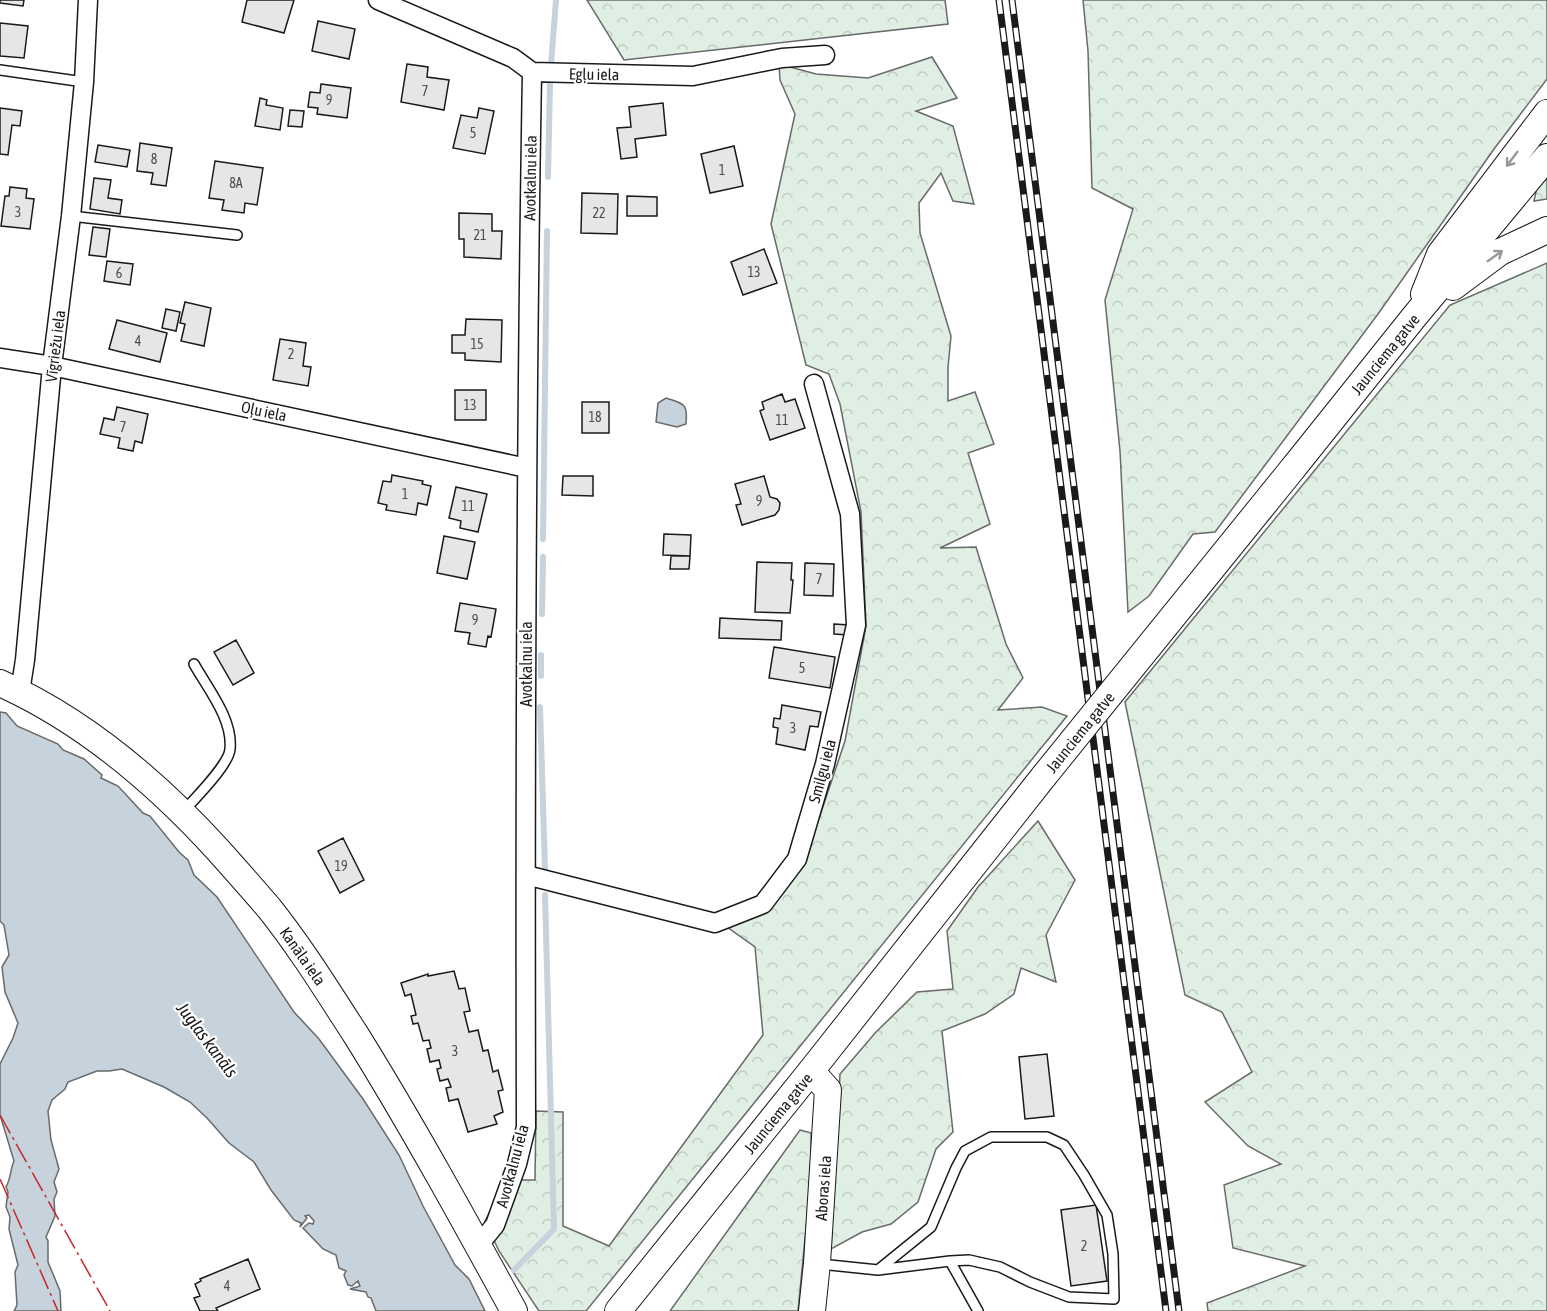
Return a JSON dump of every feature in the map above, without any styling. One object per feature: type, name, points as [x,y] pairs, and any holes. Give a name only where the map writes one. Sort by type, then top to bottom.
[{"type":"main road","points":[[1414,317],[1440,254],[1547,112]]},
{"type":"main road","name":"Jaunciema gatve","points":[[618,1311],[1044,776],[1414,317],[1547,157]]},
{"type":"main road","points":[[1414,317],[1500,252],[1547,230]]},
{"type":"main road","name":"Kanāla iela","points":[[10,687],[79,726],[126,760],[183,812],[269,909],[306,958],[394,1097],[513,1311]]},
{"type":"main road","name":"Aboras iela","points":[[811,1071],[828,1090],[812,1311]]},
{"type":"street","name":"Vīgriežu iela","points":[[10,687],[27,644],[52,366],[71,216],[84,82],[88,0]]},
{"type":"street","points":[[378,0],[513,58],[532,72]]},
{"type":"street","name":"Egļu iela","points":[[532,72],[693,76],[782,58],[825,55]]},
{"type":"street","name":"Avotkalnu iela","points":[[478,1246],[495,1225],[526,1127],[527,468],[532,72]]},
{"type":"street","name":"Oļu iela","points":[[0,358],[52,366],[527,468]]},
{"type":"street","name":"Smilgu iela","points":[[526,875],[715,923],[763,904],[797,859],[825,764],[856,625],[850,514],[814,384]]},
{"type":"lane","points":[[0,70],[84,82]]},
{"type":"lane","points":[[71,216],[237,236]]},
{"type":"lane","points":[[183,812],[215,776],[231,750],[227,722],[194,664]]},
{"type":"lane","points":[[817,1263],[878,1270],[969,1260],[1000,1267],[1069,1297],[1114,1299],[1113,1254],[1107,1215],[1064,1145],[1047,1137],[991,1137],[965,1151],[931,1227],[878,1270]]},
{"type":"lane","points":[[950,1261],[978,1311]]},
{"type":"green space","points":[[587,0],[945,0],[948,24],[624,60]]},
{"type":"green space","points":[[1083,0],[1547,0],[1547,79],[1494,149],[1378,314],[1215,532],[1193,534],[1149,596],[1128,612],[1120,451],[1105,300],[1133,209],[1092,188],[1088,51]]},
{"type":"green space","points":[[932,57],[957,98],[916,111],[953,126],[974,204],[953,201],[941,173],[919,203],[920,233],[951,336],[948,401],[975,392],[994,444],[968,453],[990,524],[940,548],[976,547],[1006,644],[1023,678],[998,710],[1042,707],[1067,716],[586,1311],[539,1311],[499,1251],[485,1221],[506,1180],[535,1180],[536,1111],[563,1112],[563,1226],[609,1246],[763,1035],[755,947],[720,922],[729,923],[806,857],[845,741],[866,626],[861,512],[840,404],[829,374],[806,365],[771,224],[795,114],[780,80],[779,64],[816,74],[868,78]]},
{"type":"green space","points":[[1547,171],[1547,199],[1534,201],[1538,182]]},
{"type":"green space","points":[[1547,263],[1547,1311],[1208,1311],[1207,1303],[1305,1266],[1233,1248],[1224,1185],[1281,1164],[1248,1146],[1205,1102],[1252,1072],[1222,1012],[1185,995],[1125,702],[1450,305]]},
{"type":"green space","points":[[1038,821],[1075,880],[1046,935],[1056,982],[1021,968],[1014,994],[985,1014],[942,1031],[953,1132],[936,1149],[918,1202],[891,1224],[862,1232],[831,1249],[840,1074],[876,1032],[917,992],[953,989],[947,931],[978,887]]},
{"type":"green space","points":[[800,1130],[811,1133],[811,1176],[798,1311],[670,1311]]},
{"type":"water","points":[[666,398],[684,405],[686,424],[677,427],[656,422],[658,403]]},
{"type":"water","name":"Juglas kanāls","points":[[0,712],[6,713],[17,726],[58,744],[63,750],[84,759],[102,775],[101,778],[118,786],[143,813],[150,816],[188,860],[194,875],[217,897],[294,1012],[319,1039],[363,1099],[399,1155],[455,1265],[469,1279],[485,1311],[376,1311],[366,1292],[350,1289],[360,1286],[358,1281],[352,1286],[348,1285],[344,1275],[346,1271],[339,1268],[336,1255],[323,1249],[303,1228],[309,1223],[313,1224],[314,1221],[309,1215],[305,1216],[307,1218],[300,1227],[301,1223],[294,1220],[271,1190],[254,1162],[229,1143],[190,1102],[164,1087],[122,1069],[97,1071],[68,1082],[65,1089],[52,1100],[48,1111],[51,1140],[59,1169],[54,1182],[57,1192],[54,1199],[55,1216],[46,1237],[48,1262],[60,1291],[61,1311],[14,1311],[17,1305],[15,1272],[18,1265],[9,1229],[10,1217],[6,1207],[8,1192],[6,1187],[14,1161],[0,1115],[0,1064],[18,1023],[5,992],[2,967],[9,955],[4,925],[0,921]]},
{"type":"building","points":[[0,0],[24,0],[23,6],[0,3]]},
{"type":"building","points":[[247,0],[294,0],[284,33],[242,22]]},
{"type":"building","points":[[318,21],[355,29],[349,59],[312,51]]},
{"type":"building","points":[[0,23],[28,26],[24,58],[0,56]]},
{"type":"building","points":[[407,64],[428,67],[427,77],[449,80],[444,110],[401,102]]},
{"type":"building","points":[[321,84],[351,88],[347,118],[317,114],[318,108],[308,107],[310,92],[320,93]]},
{"type":"building","points":[[260,98],[267,100],[266,105],[283,108],[280,130],[255,126]]},
{"type":"building","points":[[663,103],[666,135],[635,139],[637,157],[621,159],[617,128],[631,127],[629,107]]},
{"type":"building","points":[[0,108],[22,111],[20,126],[12,125],[8,155],[0,154]]},
{"type":"building","points":[[479,108],[494,111],[485,154],[453,148],[461,115],[477,118]]},
{"type":"building","points":[[290,110],[304,111],[302,127],[288,126]]},
{"type":"building","points":[[140,143],[172,148],[166,186],[151,184],[153,173],[137,171]]},
{"type":"building","points":[[98,145],[130,150],[127,167],[95,162]]},
{"type":"building","points":[[734,146],[743,186],[710,193],[701,154]]},
{"type":"building","points":[[215,161],[263,168],[257,205],[245,203],[244,213],[222,210],[224,200],[209,198]]},
{"type":"building","points":[[94,178],[111,180],[108,198],[122,200],[120,214],[90,209]]},
{"type":"building","points":[[10,187],[27,189],[26,198],[34,199],[30,229],[1,226],[5,196],[9,196]]},
{"type":"building","points":[[582,193],[618,194],[617,234],[581,233]]},
{"type":"building","points":[[627,196],[657,197],[657,216],[627,216]]},
{"type":"building","points":[[459,213],[492,214],[492,231],[502,231],[501,259],[464,257],[464,239],[459,239]]},
{"type":"building","points":[[93,227],[110,229],[106,257],[89,255]]},
{"type":"building","points":[[764,249],[777,283],[743,295],[731,262]]},
{"type":"building","points":[[107,261],[133,264],[130,285],[104,281]]},
{"type":"building","points":[[185,302],[211,308],[204,346],[181,341],[185,324],[180,323]]},
{"type":"building","points":[[166,309],[180,312],[176,331],[162,328]]},
{"type":"building","points":[[466,319],[502,320],[501,362],[465,360],[465,353],[452,353],[452,335],[465,335]]},
{"type":"building","points":[[117,320],[167,333],[160,362],[109,349]]},
{"type":"building","points":[[280,339],[306,343],[303,366],[311,367],[308,386],[273,380]]},
{"type":"building","points":[[455,390],[486,390],[486,420],[455,420]]},
{"type":"building","points":[[782,394],[785,402],[795,399],[805,428],[770,440],[760,411],[764,409],[762,402]]},
{"type":"building","points":[[582,402],[609,402],[609,433],[582,433]]},
{"type":"building","points":[[117,407],[148,414],[142,443],[135,441],[133,451],[118,448],[120,438],[100,434],[104,418],[114,420]]},
{"type":"building","points":[[392,475],[423,481],[422,484],[431,486],[427,505],[418,503],[416,515],[386,510],[387,505],[378,503],[383,481],[391,482]]},
{"type":"building","points":[[563,476],[593,476],[593,496],[562,495]]},
{"type":"building","points":[[764,476],[770,497],[777,499],[780,503],[779,510],[775,515],[742,525],[736,505],[741,504],[735,484]]},
{"type":"building","points":[[456,487],[487,494],[478,532],[460,528],[461,521],[449,518]]},
{"type":"building","points":[[664,534],[691,535],[690,556],[663,555]]},
{"type":"building","points":[[444,536],[475,542],[467,579],[437,573]]},
{"type":"building","points":[[671,556],[690,556],[689,569],[670,569]]},
{"type":"building","points":[[757,562],[792,563],[790,613],[755,612]]},
{"type":"building","points":[[805,563],[834,564],[833,596],[804,595]]},
{"type":"building","points":[[460,603],[496,609],[491,637],[488,636],[486,647],[468,644],[470,633],[455,631]]},
{"type":"building","points":[[720,618],[782,621],[781,640],[719,638]]},
{"type":"building","points":[[834,624],[849,625],[848,635],[834,634]]},
{"type":"building","points":[[236,640],[254,673],[233,685],[214,652]]},
{"type":"building","points":[[774,647],[835,657],[830,688],[769,678]]},
{"type":"building","points":[[782,705],[821,712],[818,727],[810,726],[805,750],[776,744],[778,728],[773,727],[774,718],[780,719]]},
{"type":"building","points":[[343,838],[364,880],[340,893],[318,851]]},
{"type":"building","points":[[454,971],[459,989],[465,988],[470,1011],[464,1012],[469,1032],[478,1030],[483,1051],[488,1050],[493,1072],[498,1070],[503,1090],[498,1091],[503,1112],[494,1116],[497,1124],[468,1132],[458,1099],[449,1101],[446,1088],[451,1087],[448,1079],[440,1081],[437,1069],[441,1068],[439,1060],[430,1062],[427,1049],[431,1048],[429,1040],[423,1041],[418,1023],[413,1024],[411,1016],[416,1015],[411,994],[405,996],[401,983],[428,974],[428,976]]},
{"type":"building","points":[[1047,1054],[1054,1116],[1025,1119],[1019,1057]]},
{"type":"building","points":[[1096,1205],[1107,1281],[1071,1286],[1061,1210]]},
{"type":"building","points":[[248,1259],[260,1289],[216,1308],[218,1311],[200,1311],[194,1298],[200,1296],[195,1284],[201,1281],[200,1279]]},
{"type":"waterway","points":[[551,65],[556,0]]},
{"type":"waterway","points":[[548,177],[550,83]]},
{"type":"waterway","points":[[543,539],[547,231]]},
{"type":"waterway","points":[[542,614],[543,557]]},
{"type":"waterway","points":[[541,655],[541,676]]},
{"type":"waterway","points":[[540,707],[545,869]]},
{"type":"waterway","points":[[514,1270],[554,1229],[545,895]]},
{"type":"railway","points":[[999,0],[1166,1311]]},
{"type":"railway","points":[[1012,0],[1179,1311]]},
{"type":"power","points":[[0,1115],[110,1311]]},
{"type":"power","points":[[0,1179],[58,1311]]}]
